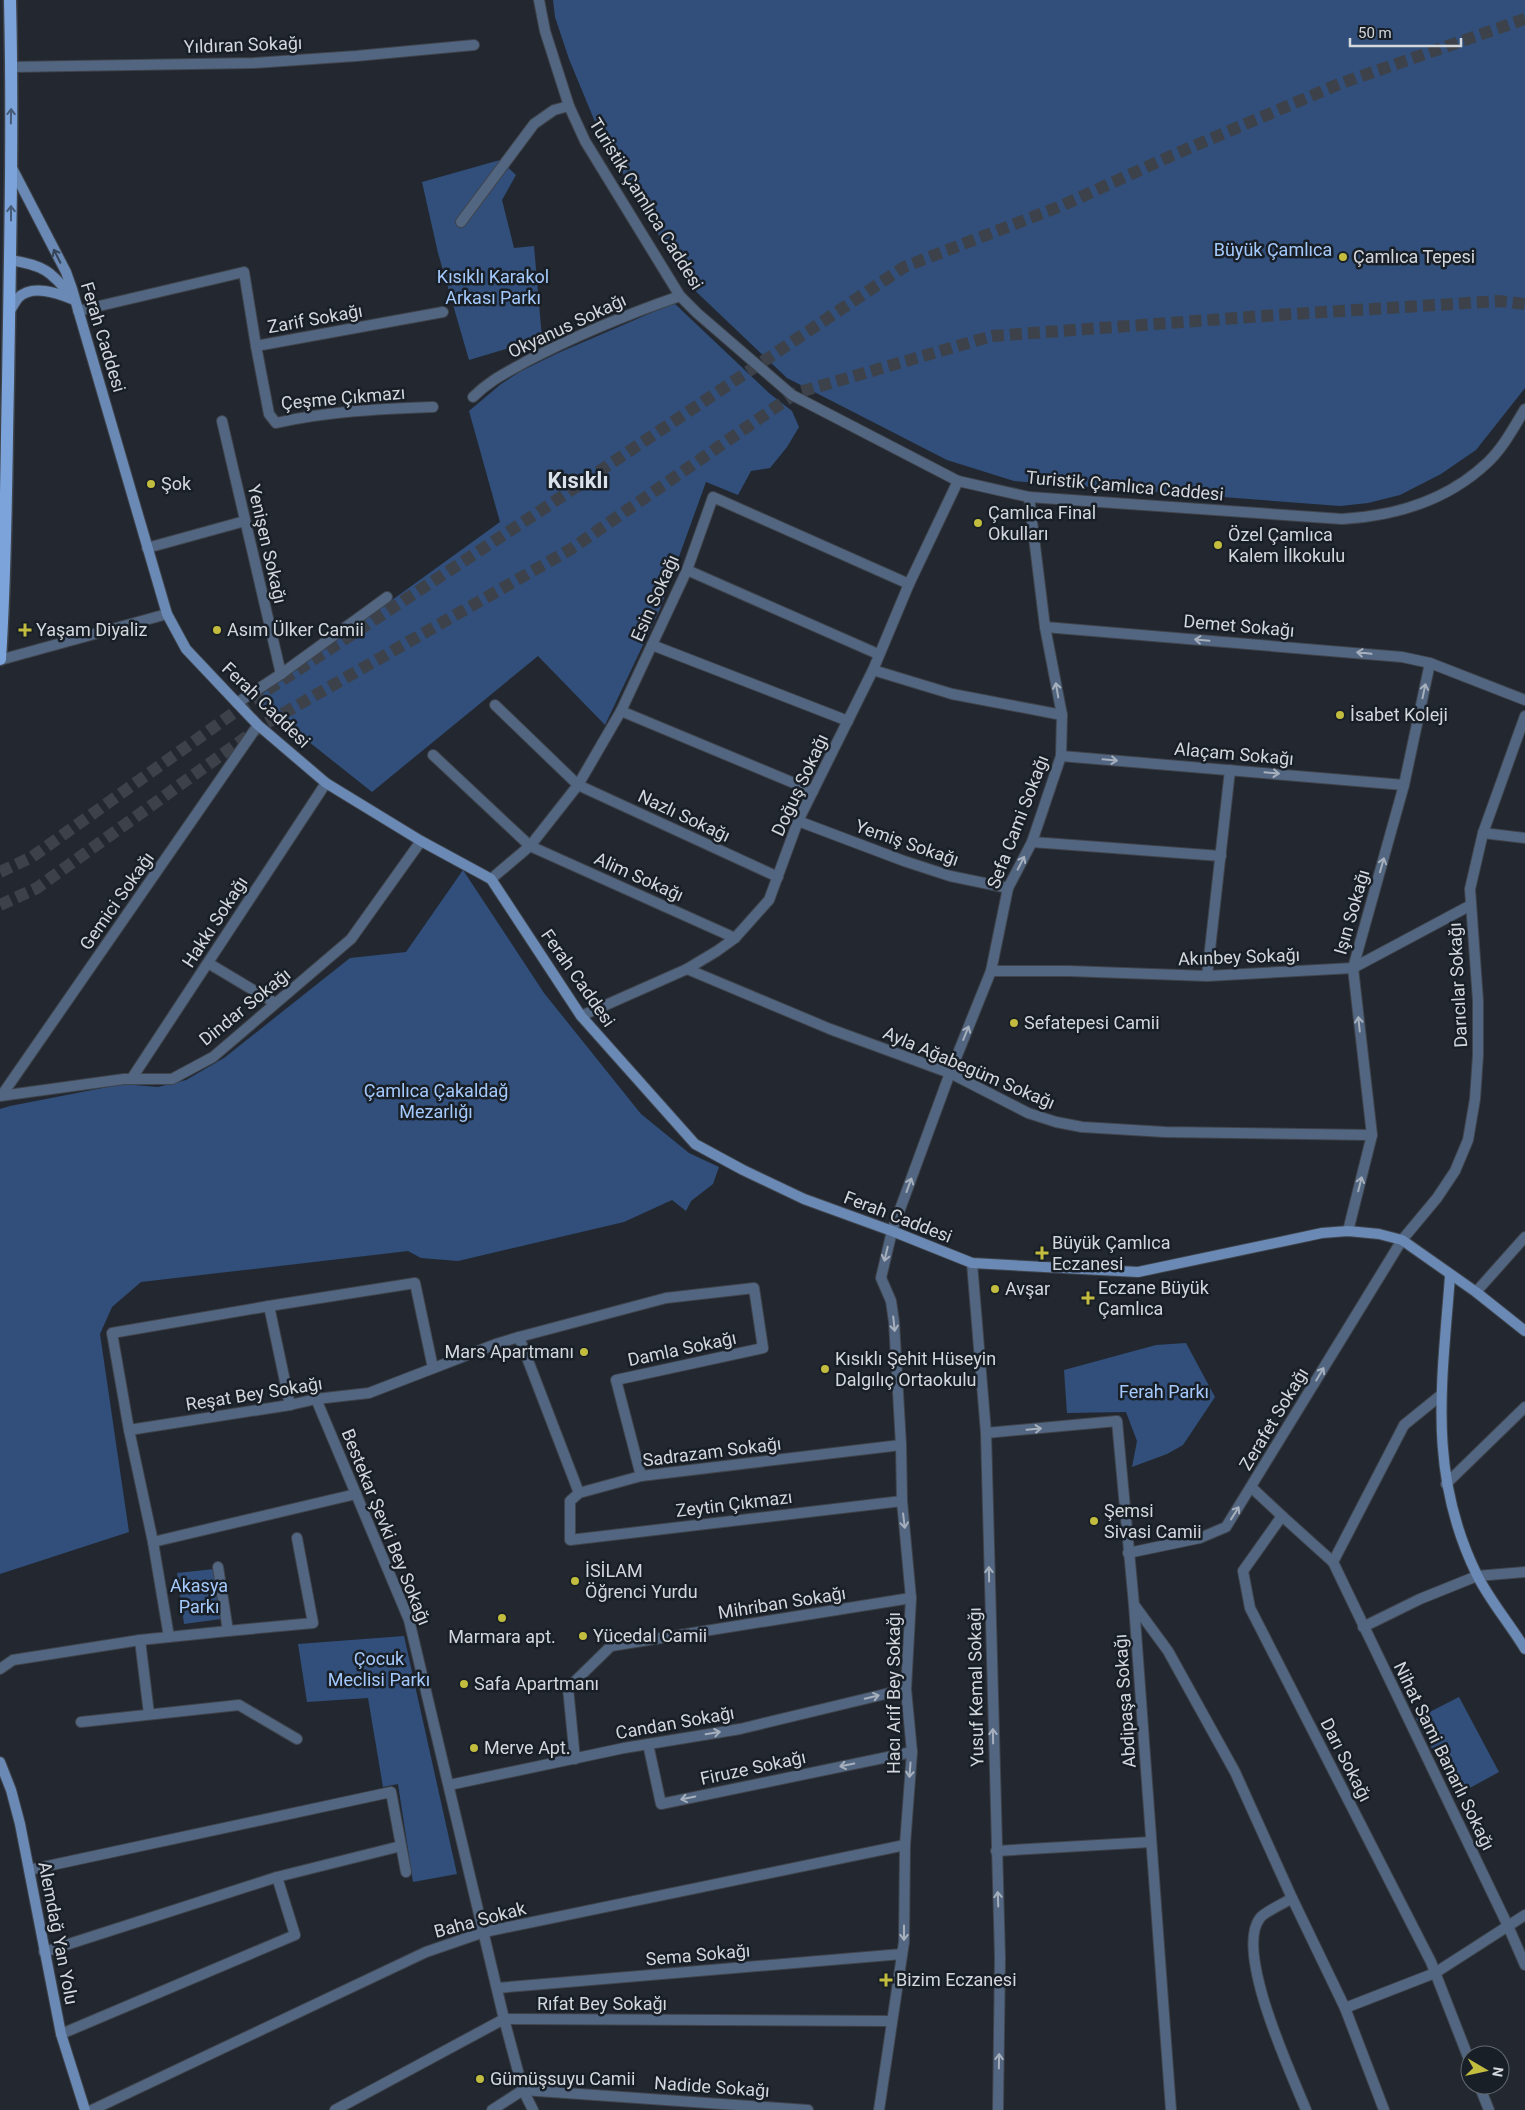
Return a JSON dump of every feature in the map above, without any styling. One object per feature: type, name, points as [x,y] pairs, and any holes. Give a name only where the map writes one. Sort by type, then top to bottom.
[{"type":"main road","points":[[0,660],[9,312],[5,260],[11,165],[10,0]]},
{"type":"main road","points":[[0,298],[9,312]]},
{"type":"street","name":"Turistik Çamlıca Caddesi","points":[[539,0],[545,31],[569,106],[585,141],[680,296],[792,395],[958,481],[1029,497],[1342,519],[1368,518],[1416,506],[1468,479],[1489,461],[1525,409]]},
{"type":"street","name":"Yıldıran Sokağı","points":[[11,67],[254,63],[474,45]]},
{"type":"street","points":[[461,222],[534,124],[554,110],[569,106]]},
{"type":"street","name":"Ferah Caddesi","points":[[11,165],[66,272],[167,614],[186,649],[258,725],[326,783],[421,842],[491,879],[581,1016],[695,1144],[743,1170],[804,1199],[892,1230],[972,1263],[1138,1272],[1322,1233],[1348,1231],[1379,1234],[1402,1240],[1450,1276],[1476,1292],[1525,1331]]},
{"type":"street","points":[[5,260],[36,266],[53,274],[77,306]]},
{"type":"street","name":"Zarif Sokağı","points":[[77,306],[244,272],[256,346],[443,312]]},
{"type":"street","points":[[9,312],[19,298],[32,292],[50,292],[77,306]]},
{"type":"street","name":"Okyanus Sokağı","points":[[473,397],[487,383],[560,344],[630,314],[680,296]]},
{"type":"street","name":"Çeşme Çıkmazı","points":[[256,346],[269,414],[276,423],[298,418],[364,410],[433,407]]},
{"type":"street","name":"Yenişen Sokağı","points":[[222,421],[281,674]]},
{"type":"street","name":"Doğuş Sokağı","points":[[581,1016],[687,969],[735,938],[769,900],[798,821],[872,670],[909,584],[958,481]]},
{"type":"street","name":"Esin Sokağı","points":[[491,879],[530,846],[578,785],[621,711],[687,570],[714,497],[909,584]]},
{"type":"street","name":"Sefa Cami Sokağı","points":[[880,1278],[892,1230],[950,1073],[991,971],[1008,888],[1032,842],[1061,756],[1062,715],[1045,627],[1029,497]]},
{"type":"street","points":[[147,548],[245,521]]},
{"type":"street","points":[[687,570],[878,654]]},
{"type":"street","points":[[237,703],[387,598]]},
{"type":"street","points":[[0,660],[167,614]]},
{"type":"street","name":"Demet Sokağı","points":[[1045,627],[1340,650],[1402,657],[1430,663],[1525,700]]},
{"type":"street","points":[[652,645],[848,721]]},
{"type":"street","name":"Işın Sokağı","points":[[1348,1231],[1372,1135],[1353,968],[1404,785],[1430,663]]},
{"type":"street","points":[[872,670],[952,694],[1062,715]]},
{"type":"street","name":"Nazlı Sokağı","points":[[495,705],[578,785],[778,877]]},
{"type":"street","points":[[621,711],[813,791]]},
{"type":"street","name":"Darıcılar Sokağı","points":[[1402,1240],[1438,1198],[1455,1171],[1468,1140],[1475,1099],[1478,1055],[1478,1001],[1470,889],[1482,832],[1525,716]]},
{"type":"street","name":"Gemici Sokağı","points":[[1,1095],[258,725]]},
{"type":"street","name":"Alim Sokağı","points":[[433,755],[530,846],[735,938]]},
{"type":"street","name":"Alaçam Sokağı","points":[[1061,756],[1404,785]]},
{"type":"street","points":[[1207,976],[1230,770]]},
{"type":"street","name":"Hakkı Sokağı","points":[[132,1078],[326,783]]},
{"type":"street","name":"Yemiş Sokağı","points":[[798,821],[904,861],[950,876],[1008,888]]},
{"type":"street","points":[[1482,832],[1525,838]]},
{"type":"street","name":"Dindar Sokağı","points":[[1,1095],[132,1078],[172,1078],[213,1057],[351,939],[421,842]]},
{"type":"street","points":[[1032,842],[1220,856]]},
{"type":"street","name":"Akınbey Sokağı","points":[[991,971],[1069,971],[1207,976],[1353,968],[1471,905]]},
{"type":"street","points":[[208,963],[275,1003]]},
{"type":"street","name":"Ayla Ağabegüm Sokağı","points":[[687,969],[830,1029],[950,1073],[1028,1113],[1056,1122],[1082,1127],[1165,1132],[1372,1135]]},
{"type":"street","points":[[1476,1292],[1525,1237]]},
{"type":"street","name":"Zerafet Sokağı","points":[[1128,1553],[1200,1538],[1226,1528],[1402,1240]]},
{"type":"street","name":"Yusuf Kemal Sokağı","points":[[972,1263],[986,1433],[1000,1958],[998,2110]]},
{"type":"street","points":[[1450,1276],[1441,1395],[1441,1436],[1446,1484],[1458,1530],[1477,1576],[1525,1648]]},
{"type":"street","name":"Hacı Arif Bey Sokağı","points":[[878,2110],[904,1942],[905,1845],[912,1752],[906,1689],[911,1598],[902,1501],[901,1445],[894,1322],[891,1301],[880,1278]]},
{"type":"street","points":[[169,1637],[153,1542],[129,1430],[112,1333],[416,1283],[433,1368]]},
{"type":"street","name":"Reşat Bey Sokağı","points":[[129,1430],[290,1405],[316,1399],[369,1393],[520,1337],[666,1298],[754,1288]]},
{"type":"street","name":"Damla Sokağı","points":[[641,1476],[616,1380],[763,1348],[754,1288]]},
{"type":"street","points":[[269,1306],[290,1405]]},
{"type":"street","points":[[520,1337],[579,1493]]},
{"type":"street","points":[[1333,1562],[1404,1425],[1441,1395]]},
{"type":"street","name":"Bestekar Şevki Bey Sokağı","points":[[316,1399],[409,1620],[504,2019],[523,2090],[532,2110]]},
{"type":"street","points":[[1446,1484],[1525,1407]]},
{"type":"street","name":"Abdipaşa Sokağı","points":[[986,1433],[1117,1421],[1134,1605],[1171,2110]]},
{"type":"street","name":"Sadrazam Sokağı","points":[[579,1493],[641,1476],[901,1445]]},
{"type":"street","points":[[1251,1487],[1282,1516]]},
{"type":"street","name":"Zeytin Çıkmazı","points":[[579,1493],[570,1501],[570,1540],[902,1501]]},
{"type":"street","points":[[153,1542],[356,1494]]},
{"type":"street","name":"Nihat Sami Banarlı Sokağı","points":[[1282,1516],[1333,1562],[1525,1965]]},
{"type":"street","name":"Darı Sokağı","points":[[1282,1516],[1243,1571],[1250,1608],[1435,1973],[1463,2045]]},
{"type":"street","points":[[0,1669],[13,1660],[140,1640],[313,1623],[298,1538]]},
{"type":"street","points":[[218,1567],[228,1630]]},
{"type":"street","points":[[1363,1627],[1420,1599],[1477,1576],[1525,1572]]},
{"type":"street","name":"Mihriban Sokağı","points":[[575,1759],[568,1688],[611,1646],[911,1598]]},
{"type":"street","points":[[1134,1605],[1168,1651],[1235,1772],[1292,1898],[1345,2008],[1384,2110]]},
{"type":"street","points":[[140,1640],[149,1714]]},
{"type":"street","name":"Candan Sokağı","points":[[448,1785],[648,1744],[740,1729],[906,1689]]},
{"type":"street","points":[[81,1722],[239,1705],[297,1739]]},
{"type":"street","name":"Firuze Sokağı","points":[[648,1744],[661,1804],[912,1752]]},
{"type":"street","name":"Alemdağ Yan Yolu","points":[[0,1762],[11,1790],[29,1870],[61,2034],[85,2110]]},
{"type":"street","points":[[29,1870],[391,1792],[406,1872]]},
{"type":"street","points":[[996,1851],[1152,1842]]},
{"type":"street","name":"Baha Sokak","points":[[92,2110],[426,1952],[484,1932],[905,1845]]},
{"type":"street","points":[[44,1952],[277,1877],[401,1846]]},
{"type":"street","points":[[61,2034],[295,1935],[277,1877]]},
{"type":"street","points":[[1292,1898],[1260,1917],[1253,1936],[1254,1960],[1265,2005],[1306,2110]]},
{"type":"street","points":[[1345,2008],[1435,1973],[1525,1916]]},
{"type":"street","name":"Sema Sokağı","points":[[497,1988],[902,1954]]},
{"type":"street","name":"Rıfat Bey Sokağı","points":[[335,2110],[504,2019],[891,2021]]},
{"type":"street","points":[[492,2110],[523,2090]]},
{"type":"street","name":"Nadide Sokağı","points":[[523,2090],[808,2110]]},
{"type":"street","points":[[1483,2095],[1489,2110]]},
{"type":"green space","name":"Büyük Çamlıca","points":[[553,0],[1525,0],[1525,388],[1476,450],[1441,474],[1400,495],[1368,503],[1340,506],[1014,481],[947,460],[787,378],[686,282],[600,134],[569,59],[555,17]]},
{"type":"green space","name":"Kısıklı Karakol Arkası Parkı","points":[[500,160],[516,175],[502,200],[514,248],[534,246],[542,338],[469,360],[438,253],[422,182]]},
{"type":"green space","points":[[674,303],[769,393],[792,411],[799,427],[787,447],[770,468],[751,471],[738,495],[706,482],[660,609],[605,725],[538,656],[372,792],[255,699],[500,522],[469,411],[501,384],[521,371]]},
{"type":"green space","name":"Çamlıca Çakaldağ Mezarlığı","points":[[463,870],[544,993],[641,1114],[689,1153],[719,1167],[713,1184],[691,1201],[686,1211],[672,1200],[624,1222],[458,1261],[421,1258],[408,1251],[141,1282],[112,1307],[100,1334],[129,1532],[0,1574],[0,1109],[123,1084],[158,1087],[186,1080],[224,1058],[350,958],[406,952]]},
{"type":"green space","name":"Ferah Parkı","points":[[1186,1343],[1215,1397],[1183,1445],[1167,1454],[1132,1467],[1137,1441],[1126,1412],[1067,1413],[1064,1370],[1156,1345]]},
{"type":"green space","name":"Akasya Parkı","points":[[214,1569],[221,1619],[184,1624],[177,1573]]},
{"type":"green space","name":"Çocuk Meclisi Parkı","points":[[404,1636],[457,1874],[413,1882],[398,1784],[383,1787],[368,1698],[307,1702],[298,1644]]},
{"type":"green space","points":[[1459,1697],[1499,1772],[1457,1795],[1416,1719]]},
{"type":"tunnel","points":[[0,872],[32,857],[249,702],[537,513],[904,267],[1061,206],[1173,155],[1339,84],[1525,19]]},
{"type":"tunnel","points":[[0,905],[37,888],[263,725],[571,549],[796,393],[992,336],[1499,301],[1525,304]]},
{"type":"place","name":"Çamlıca Tepesi","points":[[1343,257]]},
{"type":"place","name":"Şok","points":[[151,484]]},
{"type":"place","name":"Çamlıca Final Okulları","points":[[978,523]]},
{"type":"place","name":"Özel Çamlıca Kalem İlkokulu","points":[[1218,545]]},
{"type":"place","name":"Yaşam Diyaliz","points":[[25,630]]},
{"type":"place","name":"Asım Ülker Camii","points":[[217,630]]},
{"type":"place","name":"İsabet Koleji","points":[[1340,715]]},
{"type":"place","name":"Sefatepesi Camii","points":[[1014,1023]]},
{"type":"place","name":"Büyük Çamlıca Eczanesi","points":[[1042,1253]]},
{"type":"place","name":"Avşar","points":[[995,1289]]},
{"type":"place","name":"Eczane Büyük Çamlıca","points":[[1088,1298]]},
{"type":"place","name":"Mars Apartmanı","points":[[584,1352]]},
{"type":"place","name":"Kısıklı Şehit Hüseyin Dalgılıç Ortaokulu","points":[[825,1369]]},
{"type":"place","name":"Şemsi Sivasi Camii","points":[[1094,1521]]},
{"type":"place","name":"İSİLAM Öğrenci Yurdu","points":[[575,1581]]},
{"type":"place","name":"Marmara apt.","points":[[502,1618]]},
{"type":"place","name":"Yücedal Camii","points":[[583,1636]]},
{"type":"place","name":"Safa Apartmanı","points":[[464,1684]]},
{"type":"place","name":"Merve Apt.","points":[[474,1748]]},
{"type":"place","name":"Bizim Eczanesi","points":[[886,1980]]},
{"type":"place","name":"Gümüşsuyu Camii","points":[[480,2079]]},
{"type":"district","name":"Kısıklı","points":[[578,480]]}]
